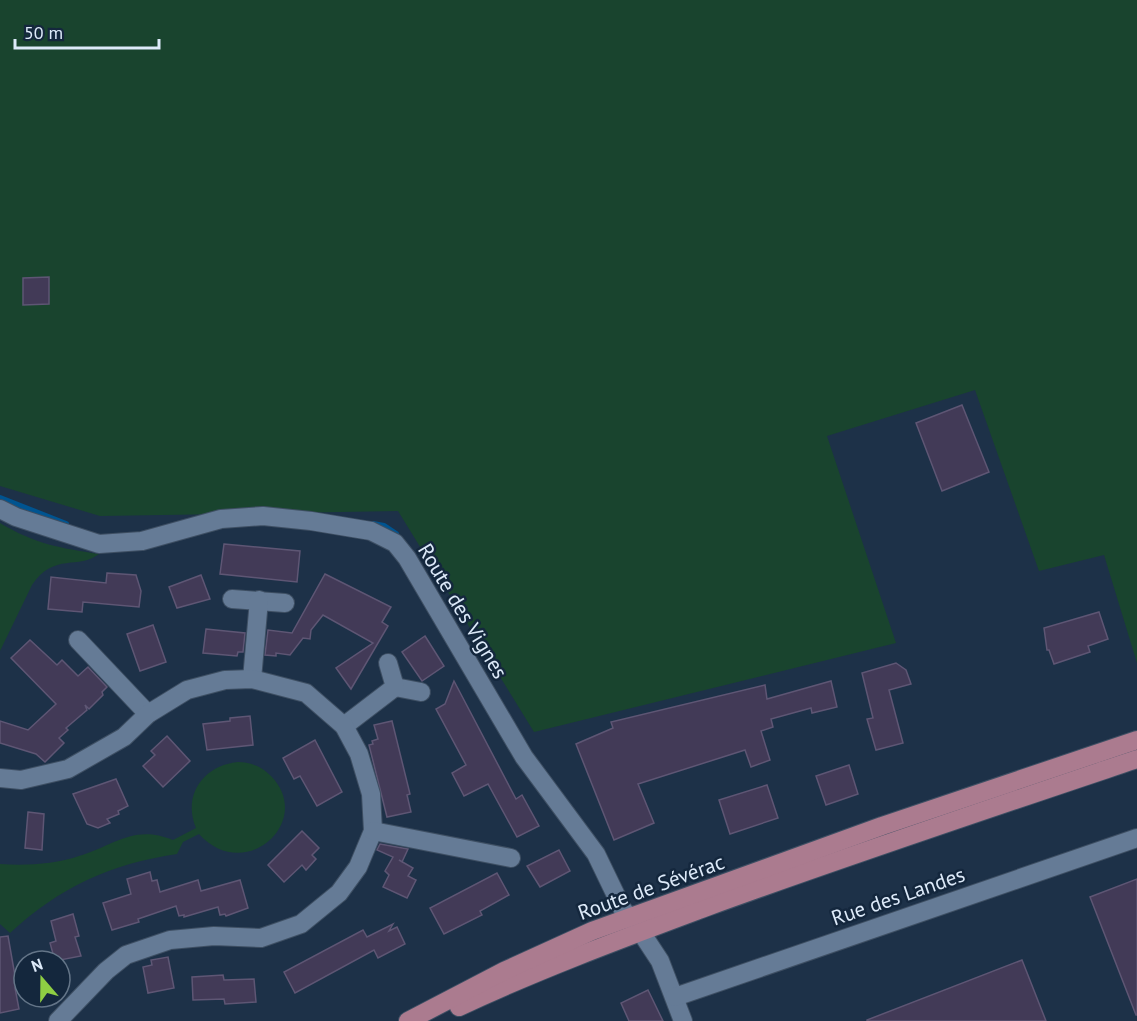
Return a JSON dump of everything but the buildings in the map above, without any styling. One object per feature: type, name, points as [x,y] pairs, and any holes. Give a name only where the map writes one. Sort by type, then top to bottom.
[{"type":"main road","name":"Route de Sévérac","points":[[430,1021],[514,981],[540,972],[636,924],[891,834],[918,814],[1137,740]]},
{"type":"main road","name":"Route de Sévérac","points":[[936,828],[960,809],[1107,758]]},
{"type":"main road","name":"Route de Sévérac","points":[[408,1021],[504,971],[592,931],[636,924],[786,878],[1137,759]]},
{"type":"street","name":"Route des Vignes","points":[[0,509],[16,517],[99,544],[142,541],[221,519],[262,516],[371,531],[395,543],[407,558],[524,757],[596,854],[623,910],[636,924],[660,961],[682,1021]]},
{"type":"street","points":[[232,599],[285,603]]},
{"type":"street","points":[[252,679],[259,600]]},
{"type":"street","points":[[78,640],[148,714]]},
{"type":"street","points":[[388,663],[394,687]]},
{"type":"street","points":[[0,778],[21,780],[68,769],[124,737],[148,714],[187,690],[225,680],[252,679],[306,693],[344,726],[358,754],[371,794],[373,831],[358,867],[339,893],[302,924],[261,938],[214,936],[170,940],[126,955],[106,971],[58,1021]]},
{"type":"street","points":[[344,726],[394,687],[421,692]]},
{"type":"street","points":[[373,831],[511,858]]},
{"type":"street","name":"Rue des Landes","points":[[675,997],[1137,838]]},
{"type":"green space","points":[[0,0],[1137,0],[1137,663],[1104,555],[1039,571],[975,390],[827,436],[896,643],[534,732],[398,511],[100,516],[0,486]]},
{"type":"green space","points":[[0,523],[25,536],[48,544],[99,554],[91,559],[49,568],[40,575],[32,585],[0,651]]},
{"type":"green space","points":[[238,762],[252,764],[264,770],[271,776],[282,794],[285,811],[280,828],[269,841],[254,850],[236,853],[217,848],[199,834],[183,842],[177,854],[153,858],[108,871],[67,890],[10,933],[0,924],[0,864],[60,861],[136,835],[147,834],[173,840],[196,828],[192,816],[192,804],[199,784],[215,769]]},
{"type":"waterway","points":[[0,498],[66,524]]},
{"type":"waterway","points":[[373,524],[384,526],[396,534]]}]
